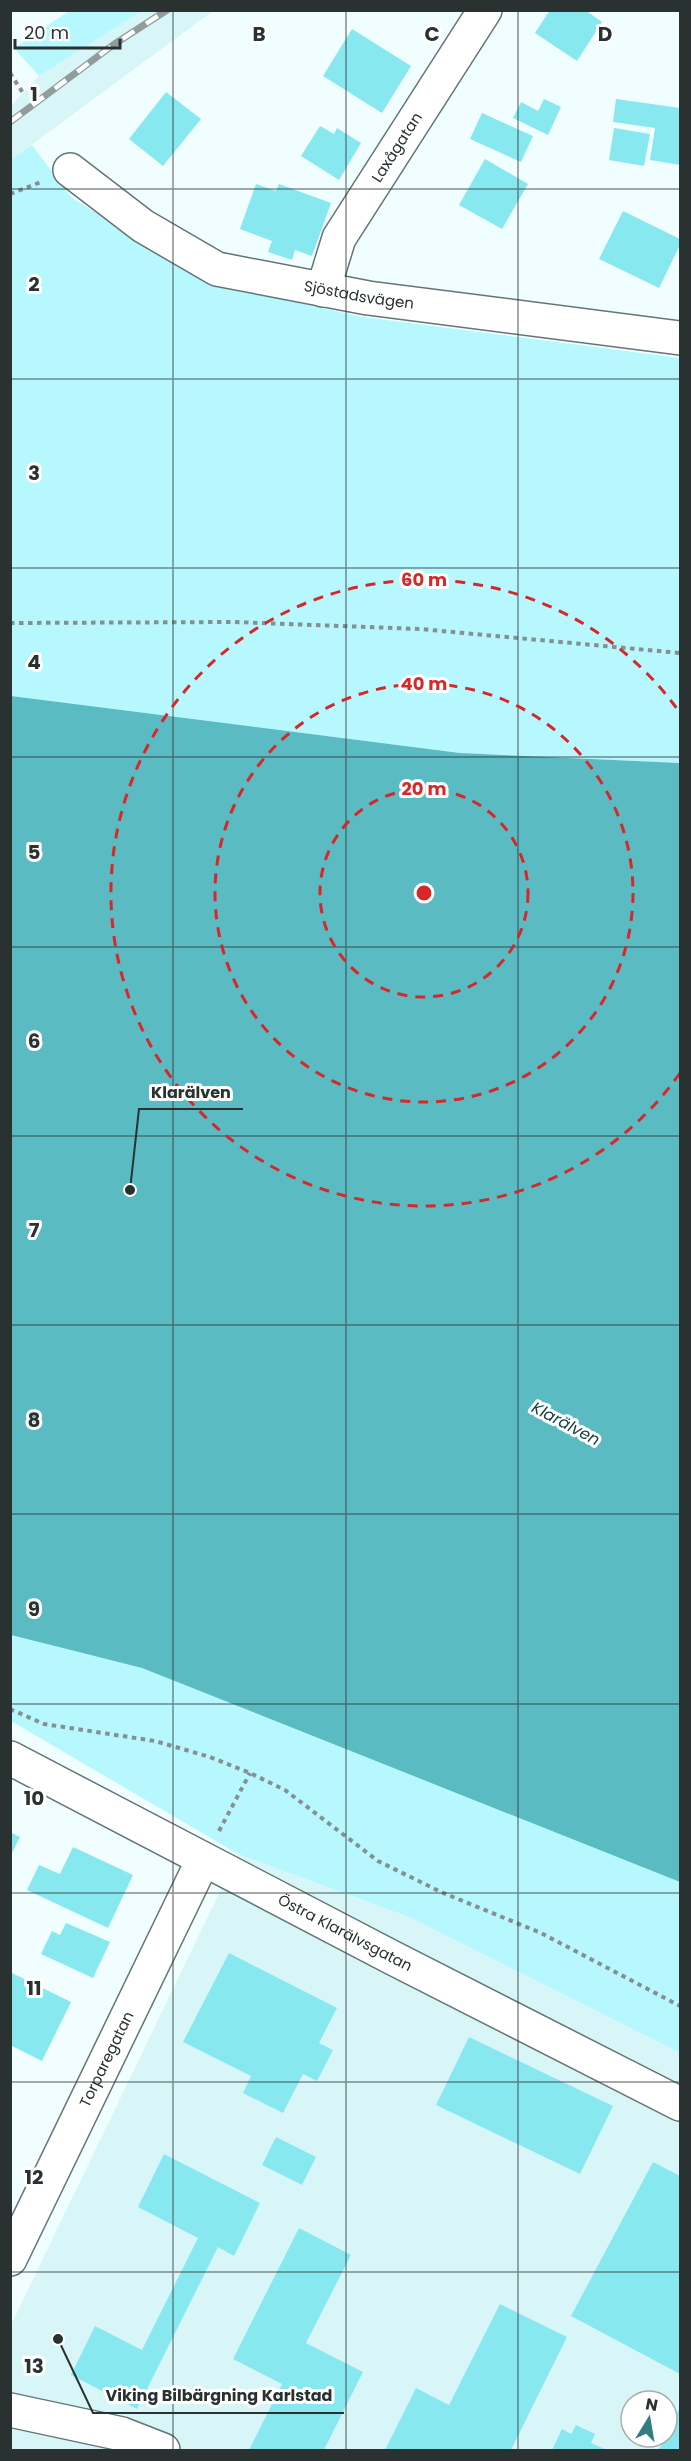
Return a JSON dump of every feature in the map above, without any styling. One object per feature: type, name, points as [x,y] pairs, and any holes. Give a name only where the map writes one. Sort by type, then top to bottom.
[{"type":"street","name":"Laxågatan","points":[[323,290],[339,237],[485,10]]},
{"type":"street","name":"Sjöstadsvägen","points":[[70,170],[143,225],[217,269],[368,298],[681,338]]},
{"type":"street","name":"Östra Klarälvsgatan","points":[[10,1758],[203,1860],[681,2104]]},
{"type":"street","name":"Torparegatan","points":[[10,2259],[203,1860]]},
{"type":"street","points":[[10,2410],[122,2434],[163,2451]]},
{"type":"path","points":[[10,73],[23,93]]},
{"type":"path","points":[[10,622],[234,622],[420,629],[681,653]]},
{"type":"path","points":[[10,1709],[44,1724],[155,1741],[210,1757],[250,1773],[285,1790],[378,1861],[441,1892],[541,1933],[681,2007]]},
{"type":"path","points":[[203,1860],[250,1773]]},
{"type":"shaded area","points":[[69,11],[142,11],[39,76],[14,48]]},
{"type":"shaded area","points":[[142,11],[213,11],[11,160],[10,107],[39,76]]},
{"type":"shaded area","points":[[32,145],[72,198],[209,283],[363,317],[680,358],[680,763],[460,753],[11,696],[10,160]]},
{"type":"shaded area","points":[[11,1635],[142,1668],[680,1882],[680,2053],[409,1917],[238,1854],[11,1721]]},
{"type":"shaded area","points":[[238,1854],[409,1917],[680,2053],[680,2450],[11,2450],[10,2327]]},
{"type":"water","points":[[11,696],[460,753],[680,763],[680,1882],[142,1668],[11,1635]]},
{"type":"building","points":[[550,10],[585,10],[602,22],[577,61],[535,33]]},
{"type":"building","points":[[352,29],[411,66],[382,113],[323,76]]},
{"type":"building","points":[[166,92],[201,119],[163,166],[129,139]]},
{"type":"building","points":[[544,99],[561,107],[548,135],[513,118],[521,102],[538,111]]},
{"type":"building","points":[[616,99],[680,108],[680,165],[650,160],[655,128],[613,122]]},
{"type":"building","points":[[482,113],[533,136],[521,162],[470,139]]},
{"type":"building","points":[[320,126],[334,134],[337,128],[361,143],[339,180],[301,156]]},
{"type":"building","points":[[614,128],[650,134],[644,166],[609,160]]},
{"type":"building","points":[[485,159],[528,184],[502,229],[459,205]]},
{"type":"building","points":[[256,184],[276,191],[279,184],[331,203],[312,256],[295,250],[292,260],[268,252],[272,241],[240,229]]},
{"type":"building","points":[[623,211],[680,239],[680,245],[659,288],[599,259]]},
{"type":"building","points":[[10,1832],[20,1837],[10,1857]]},
{"type":"building","points":[[73,1847],[133,1875],[108,1928],[27,1890],[39,1865],[60,1874]]},
{"type":"building","points":[[66,1923],[110,1942],[93,1978],[41,1954],[52,1931],[60,1935]]},
{"type":"building","points":[[229,1953],[337,2008],[319,2043],[333,2050],[317,2081],[303,2074],[283,2113],[243,2093],[251,2076],[183,2042]]},
{"type":"building","points":[[10,1972],[71,2002],[42,2061],[10,2045]]},
{"type":"building","points":[[469,2037],[613,2106],[580,2174],[436,2105]]},
{"type":"building","points":[[276,2137],[316,2157],[302,2185],[262,2165]]},
{"type":"building","points":[[164,2154],[260,2203],[234,2256],[218,2247],[137,2409],[71,2375],[95,2326],[142,2350],[198,2238],[138,2207]]},
{"type":"building","points":[[653,2162],[680,2176],[680,2374],[571,2316]]},
{"type":"building","points":[[299,2228],[351,2255],[306,2343],[363,2372],[324,2450],[249,2450],[282,2384],[233,2359]]},
{"type":"building","points":[[500,2304],[567,2337],[511,2450],[385,2450],[416,2388],[449,2405]]},
{"type":"building","points":[[680,2406],[680,2450],[658,2450],[679,2449]]},
{"type":"building","points":[[576,2425],[595,2434],[591,2443],[607,2450],[552,2450],[562,2429],[571,2434]]},
{"type":"railway","points":[[10,122],[113,45],[167,10]]},
{"type":"place","name":"Klarälven","points":[[130,1190]]},
{"type":"place","name":"Viking Bilbärgning Karlstad","points":[[58,2339]]}]
